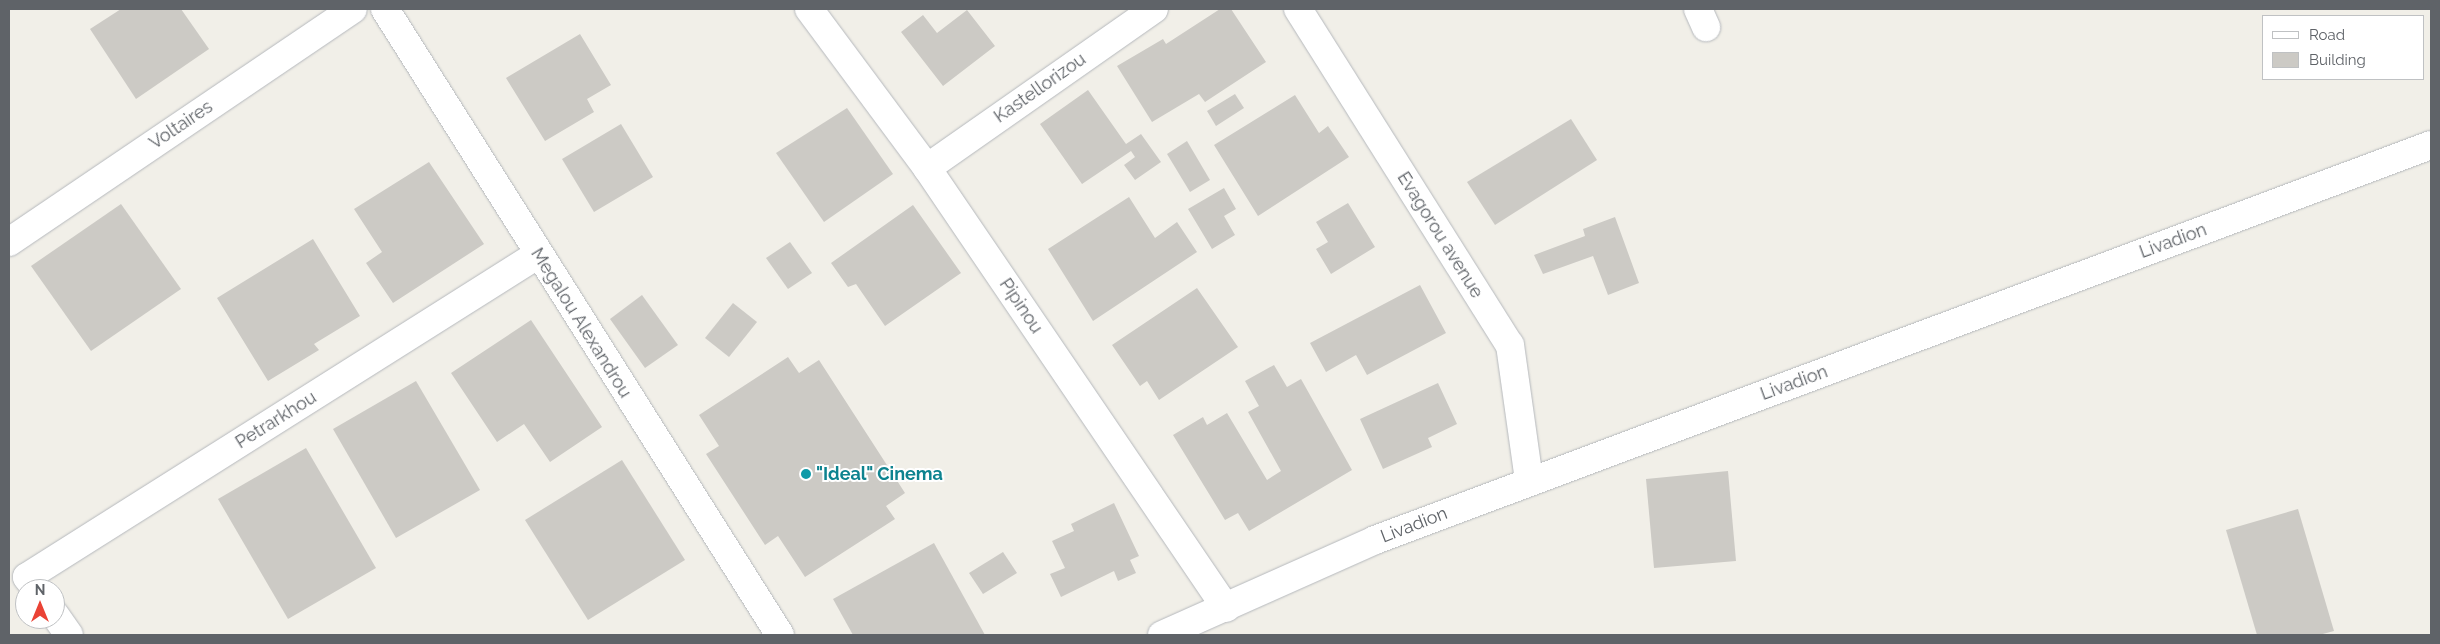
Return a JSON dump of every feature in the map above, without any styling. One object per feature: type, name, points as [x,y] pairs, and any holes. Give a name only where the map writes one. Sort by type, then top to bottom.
[{"type":"street","name":"Voltaires","points":[[9,242],[353,9]]},
{"type":"street","name":"Megalou Alexandrou","points":[[385,9],[538,256],[780,635]]},
{"type":"street","name":"Pipinou","points":[[809,9],[927,168],[1226,608]]},
{"type":"street","name":"Kastellorizou","points":[[927,168],[1154,9]]},
{"type":"street","name":"Evagorou avenue","points":[[1298,9],[1510,345],[1529,481]]},
{"type":"street","name":"Livadion","points":[[1162,635],[1375,540],[2431,145]]},
{"type":"street","name":"Petrarkhou","points":[[28,579],[27,577],[538,256]]},
{"type":"building","points":[[121,9],[181,9],[209,49],[136,99],[90,29]]},
{"type":"building","points":[[1220,9],[1231,9],[1266,62],[1205,102],[1199,94],[1152,122],[1117,66],[1163,39],[1166,44]]},
{"type":"building","points":[[967,10],[995,46],[943,86],[901,32],[923,15],[937,33]]},
{"type":"building","points":[[580,34],[611,85],[587,99],[594,112],[545,141],[506,78]]},
{"type":"building","points":[[1088,90],[1126,144],[1141,134],[1161,162],[1135,180],[1124,165],[1135,157],[1131,151],[1082,184],[1040,124]]},
{"type":"building","points":[[1235,94],[1244,108],[1216,126],[1207,111]]},
{"type":"building","points":[[1295,95],[1319,133],[1328,126],[1349,157],[1258,216],[1214,145]]},
{"type":"building","points":[[847,108],[893,174],[824,222],[776,153]]},
{"type":"building","points":[[1571,119],[1597,160],[1495,225],[1467,182]]},
{"type":"building","points":[[621,124],[653,177],[594,212],[562,159]]},
{"type":"building","points":[[1187,141],[1210,180],[1190,192],[1167,154]]},
{"type":"building","points":[[429,162],[484,244],[393,303],[366,263],[382,252],[354,209]]},
{"type":"building","points":[[1224,188],[1236,209],[1224,216],[1235,235],[1212,249],[1188,209]]},
{"type":"building","points":[[1129,197],[1155,238],[1177,222],[1197,252],[1093,321],[1048,249]]},
{"type":"building","points":[[1348,203],[1375,247],[1331,274],[1316,249],[1328,242],[1316,222]]},
{"type":"building","points":[[121,204],[181,289],[91,351],[31,266]]},
{"type":"building","points":[[913,205],[961,273],[885,326],[856,284],[848,287],[831,263]]},
{"type":"building","points":[[1615,217],[1639,283],[1608,295],[1593,256],[1543,274],[1534,255],[1585,236],[1583,229]]},
{"type":"building","points":[[313,239],[360,316],[314,344],[319,350],[268,381],[217,298]]},
{"type":"building","points":[[790,242],[812,273],[788,289],[766,258]]},
{"type":"building","points":[[1420,285],[1446,333],[1367,375],[1356,355],[1326,372],[1310,343]]},
{"type":"building","points":[[1197,288],[1238,347],[1159,400],[1147,381],[1140,386],[1112,345]]},
{"type":"building","points":[[642,295],[678,345],[645,368],[610,319]]},
{"type":"building","points":[[733,303],[757,322],[729,357],[705,338]]},
{"type":"building","points":[[531,320],[602,427],[550,462],[524,424],[497,442],[451,373]]},
{"type":"building","name":"\"Ideal\" Cinema","points":[[788,357],[799,373],[819,360],[905,493],[886,506],[895,519],[805,577],[778,536],[765,545],[706,454],[719,446],[699,415]]},
{"type":"building","points":[[1274,365],[1287,387],[1301,379],[1352,470],[1249,531],[1238,513],[1225,520],[1173,435],[1203,417],[1207,425],[1227,413],[1267,480],[1281,471],[1248,412],[1259,406],[1245,381]]},
{"type":"building","points":[[416,381],[480,490],[396,538],[333,429]]},
{"type":"building","points":[[1438,383],[1457,424],[1428,438],[1432,447],[1383,469],[1360,419]]},
{"type":"building","points":[[306,448],[376,568],[288,619],[218,499]]},
{"type":"building","points":[[622,460],[685,560],[588,620],[525,520]]},
{"type":"building","points":[[1728,471],[1736,561],[1654,568],[1646,479]]},
{"type":"building","points":[[1114,503],[1139,556],[1130,560],[1136,573],[1118,581],[1114,571],[1061,597],[1050,574],[1065,568],[1052,541],[1074,531],[1071,524]]},
{"type":"building","points":[[2298,509],[2334,631],[2319,635],[2257,635],[2226,530]]},
{"type":"building","points":[[934,543],[985,635],[853,635],[833,599]]},
{"type":"building","points":[[1003,552],[1017,573],[983,594],[969,573]]},
{"type":"place","name":"\"Ideal\" Cinema","points":[[806,474]]}]
